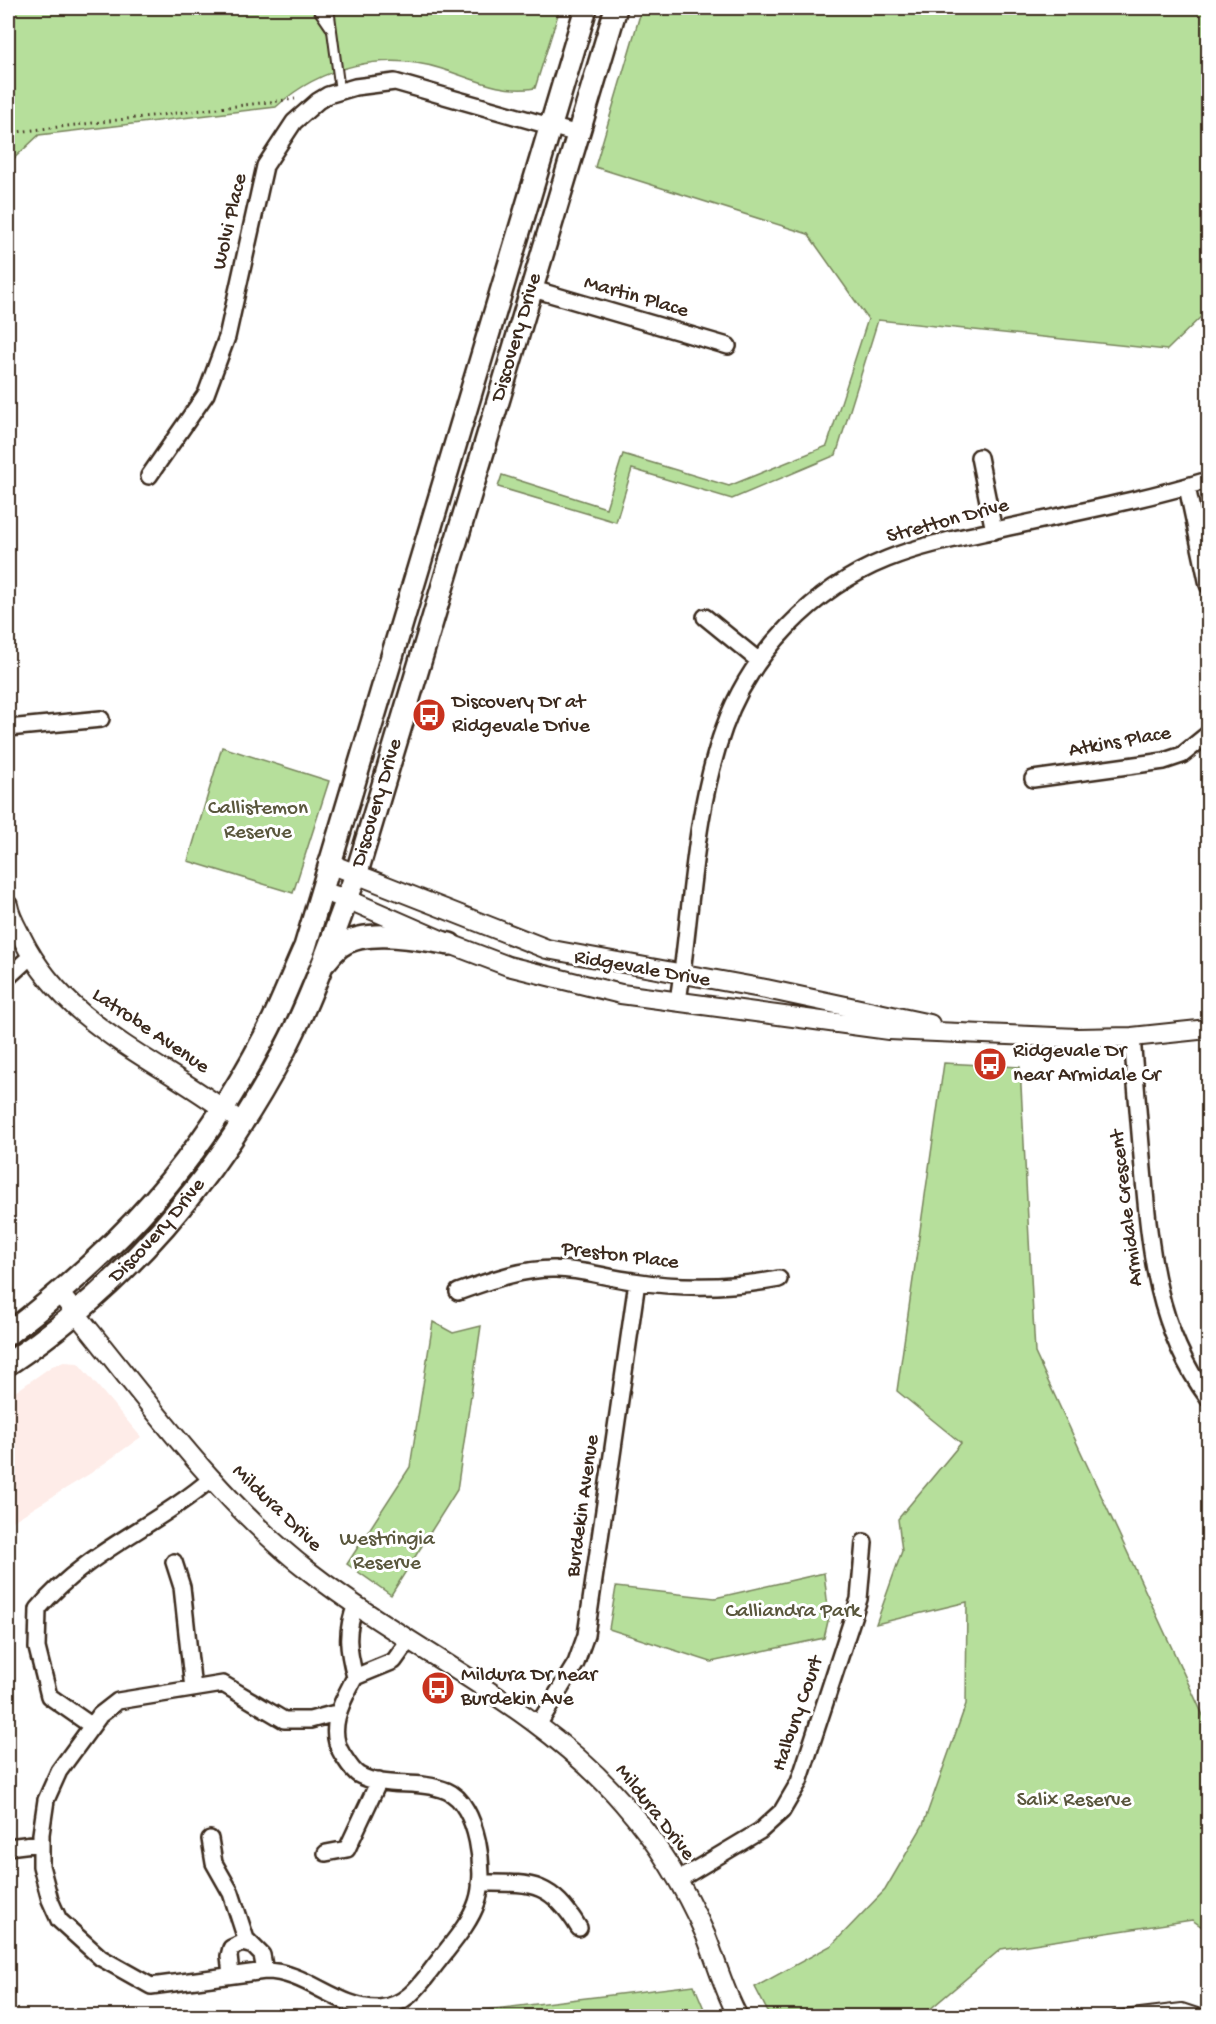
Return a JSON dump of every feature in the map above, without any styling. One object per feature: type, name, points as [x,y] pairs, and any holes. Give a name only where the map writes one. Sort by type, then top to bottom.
[{"type":"main road","name":"Discovery Drive","points":[[8,1334],[60,1294],[165,1190],[224,1109],[267,1032],[305,946],[586,8]]},
{"type":"main road","name":"Discovery Drive","points":[[8,1364],[101,1292],[162,1230],[214,1167],[243,1124],[284,1052],[322,965],[357,872],[616,8]]},
{"type":"main road","points":[[322,965],[340,946],[363,939],[401,935],[450,945]]},
{"type":"street","name":"Wolvi Place","points":[[149,476],[206,394],[227,337],[265,166],[294,122],[318,101],[340,91],[377,83],[395,82],[578,134]]},
{"type":"street","name":"Martin Place","points":[[533,289],[728,346]]},
{"type":"street","points":[[979,457],[994,531]]},
{"type":"street","name":"Stretton Drive","points":[[678,1001],[704,809],[714,762],[736,698],[759,661],[786,629],[813,603],[886,559],[953,538],[994,531],[1209,480]]},
{"type":"street","points":[[1187,487],[1209,585]]},
{"type":"street","points":[[705,617],[759,661]]},
{"type":"street","points":[[8,728],[101,719]]},
{"type":"street","name":"Atkins Place","points":[[1033,779],[1164,761],[1182,755],[1209,734]]},
{"type":"street","name":"Ridgevale Drive","points":[[328,863],[357,872],[406,894],[547,949],[777,991],[970,1033]]},
{"type":"street","name":"Ridgevale Drive","points":[[321,891],[347,899],[450,945],[508,966],[621,994],[889,1030],[1077,1038],[1132,1037],[1209,1029]]},
{"type":"street","name":"Latrobe Avenue","points":[[8,905],[31,956],[53,987],[93,1024],[224,1109],[243,1124]]},
{"type":"street","points":[[8,977],[31,956]]},
{"type":"street","name":"Armidale Crescent","points":[[1132,1037],[1149,1234],[1156,1285],[1184,1357],[1209,1398]]},
{"type":"street","name":"Preston Place","points":[[458,1292],[520,1273],[556,1269],[637,1282],[707,1288],[739,1286],[779,1279]]},
{"type":"street","name":"Burdekin Avenue","points":[[538,1725],[576,1663],[586,1635],[637,1282]]},
{"type":"street","name":"Mildura Drive","points":[[60,1294],[212,1478],[267,1536],[310,1572],[356,1605],[538,1725],[588,1766],[651,1837],[678,1880],[706,1937],[738,2016]]},
{"type":"street","points":[[92,1726],[49,1696],[37,1648],[38,1609],[71,1574],[179,1505],[212,1478]]},
{"type":"street","name":"Halbury Court","points":[[678,1880],[760,1832],[782,1811],[799,1782],[859,1599],[864,1542]]},
{"type":"street","points":[[174,1562],[182,1587],[193,1689]]},
{"type":"street","points":[[336,1713],[310,1720],[284,1720],[223,1684],[118,1701],[100,1714],[59,1771],[46,1800],[41,1866],[50,1900],[59,1920],[101,1958],[151,1986],[265,1971],[282,1971],[357,2007],[400,2005],[459,1934],[477,1902],[480,1883],[478,1845],[468,1810],[450,1792],[425,1784],[379,1781],[357,1774],[340,1751],[336,1713],[355,1677],[347,1638],[349,1623],[356,1605]]},
{"type":"street","points":[[355,1677],[394,1661],[409,1640]]},
{"type":"street","points":[[326,1853],[347,1849],[379,1781]]},
{"type":"street","points":[[210,1839],[214,1863],[231,1893],[250,1945]]},
{"type":"street","points":[[8,1847],[41,1843]]},
{"type":"street","points":[[480,1883],[527,1882],[550,1892],[568,1908],[579,1928]]},
{"type":"street","points":[[231,1975],[229,1956],[231,1948],[242,1943],[250,1945],[262,1955],[265,1971]]},
{"type":"lane","points":[[317,8],[331,29]]},
{"type":"lane","points":[[329,8],[340,91]]},
{"type":"lane","points":[[1115,2016],[1182,2008],[1206,2016]]},
{"type":"path","points":[[8,133],[302,98],[318,101]]},
{"type":"shaded area","points":[[64,1362],[78,1363],[141,1437],[91,1473],[8,1524],[8,1397],[52,1366]]},
{"type":"green space","points":[[8,8],[560,8],[535,88],[500,87],[420,64],[376,62],[333,72],[312,81],[276,107],[39,135],[8,164]]},
{"type":"green space","points":[[642,8],[1208,8],[1208,310],[1167,350],[878,320],[836,455],[732,499],[632,469],[616,522],[498,487],[502,475],[606,508],[623,454],[729,486],[827,446],[868,319],[808,234],[595,167]]},
{"type":"green space","name":"Callistemon Reserve","points":[[222,747],[329,781],[293,893],[188,861]]},
{"type":"green space","name":"Salix Reserve","points":[[944,1063],[1020,1067],[1035,1353],[1208,1726],[1208,1931],[1192,1920],[1001,1949],[922,2016],[770,2016],[755,1987],[832,1945],[885,1890],[923,1825],[966,1704],[967,1602],[876,1624],[902,1551],[898,1519],[961,1443],[897,1391]]},
{"type":"green space","name":"Westringia Reserve","points":[[433,1322],[453,1333],[481,1326],[457,1490],[391,1595],[347,1564],[410,1467]]},
{"type":"green space","name":"Calliandra Park","points":[[824,1573],[829,1617],[824,1638],[711,1662],[609,1629],[616,1587],[715,1598]]},
{"type":"green space","points":[[694,1985],[707,2016],[436,2016]]},
{"type":"place","name":"Discovery Dr at Ridgevale Drive","points":[[429,715]]},
{"type":"place","name":"Ridgevale Dr near Armidale Cr","points":[[990,1064]]},
{"type":"place","name":"Mildura Dr near Burdekin Ave","points":[[438,1688]]}]
